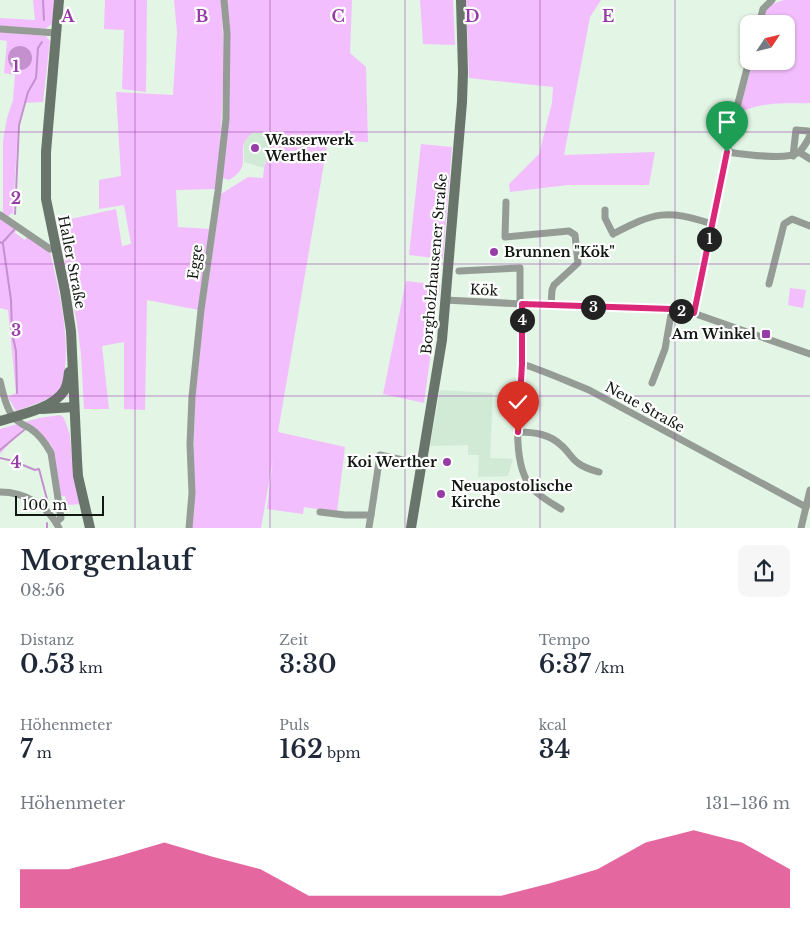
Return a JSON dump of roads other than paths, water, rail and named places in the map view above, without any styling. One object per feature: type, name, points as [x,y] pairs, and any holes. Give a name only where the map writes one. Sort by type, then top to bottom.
[{"type":"street","name":"Haller Straße","points":[[59,0],[45,176],[46,199],[65,291],[73,357],[78,476],[90,528]]},
{"type":"street","name":"Egge","points":[[189,528],[192,493],[190,444],[192,397],[201,310],[226,120],[227,33],[224,0]]},
{"type":"street","name":"Borgholzhausener Straße","points":[[411,528],[440,348],[445,300],[462,107],[461,0]]},
{"type":"street","points":[[761,15],[766,4],[772,0]]},
{"type":"street","points":[[0,29],[56,33]]},
{"type":"street","points":[[694,313],[735,115],[747,70]]},
{"type":"street","points":[[796,130],[808,131],[810,135],[796,154],[796,130]]},
{"type":"street","points":[[727,152],[774,157],[796,154],[810,160]]},
{"type":"street","points":[[506,202],[505,237],[568,231],[575,235],[578,262],[554,285],[551,305]]},
{"type":"street","points":[[605,210],[605,218],[613,234],[651,216],[666,214],[689,216],[712,224]]},
{"type":"street","points":[[0,215],[50,249],[55,248]]},
{"type":"street","points":[[770,284],[784,224],[792,219],[810,226]]},
{"type":"street","points":[[459,272],[520,268],[522,364],[518,456],[524,477],[531,488],[560,509]]},
{"type":"street","name":"Kök","points":[[445,300],[672,309],[694,313],[810,354]]},
{"type":"street","points":[[652,384],[665,348],[672,309]]},
{"type":"street","points":[[35,410],[57,398],[67,384],[73,357]]},
{"type":"street","name":"Neue Straße","points":[[522,364],[545,371],[589,390],[806,507]]},
{"type":"street","points":[[0,381],[7,407],[12,416],[39,435],[51,454],[60,518],[58,525]]},
{"type":"street","points":[[57,398],[74,403]]},
{"type":"street","points":[[0,421],[35,410],[74,403]]},
{"type":"street","points":[[518,432],[540,434],[550,438],[562,445],[577,463],[599,472]]},
{"type":"street","points":[[369,527],[380,454],[421,464]]},
{"type":"street","points":[[802,528],[810,490]]},
{"type":"street","points":[[0,492],[25,495],[39,505],[58,525]]},
{"type":"street","points":[[320,512],[345,515],[371,515]]},
{"type":"waterway","points":[[43,0],[44,20]]},
{"type":"waterway","points":[[15,214],[19,125],[28,92],[36,78],[38,48],[42,42]]},
{"type":"waterway","points":[[2,243],[14,230]]},
{"type":"waterway","points":[[0,242],[3,244],[11,300],[12,333],[16,351],[17,393]]},
{"type":"waterway","points":[[0,450],[24,430]]},
{"type":"waterway","points":[[0,458],[35,470],[39,469],[48,503]]},
{"type":"waterway","points":[[47,523],[47,528]]},
{"type":"place","name":"Wasserwerk Werther","points":[[255,148]]},
{"type":"place","name":"Brunnen \"Kök\"","points":[[494,252]]},
{"type":"place","name":"Am Winkel","points":[[766,334]]},
{"type":"place","name":"Koi Werther","points":[[447,462]]},
{"type":"place","name":"Neuapostolische Kirche","points":[[441,494]]}]
